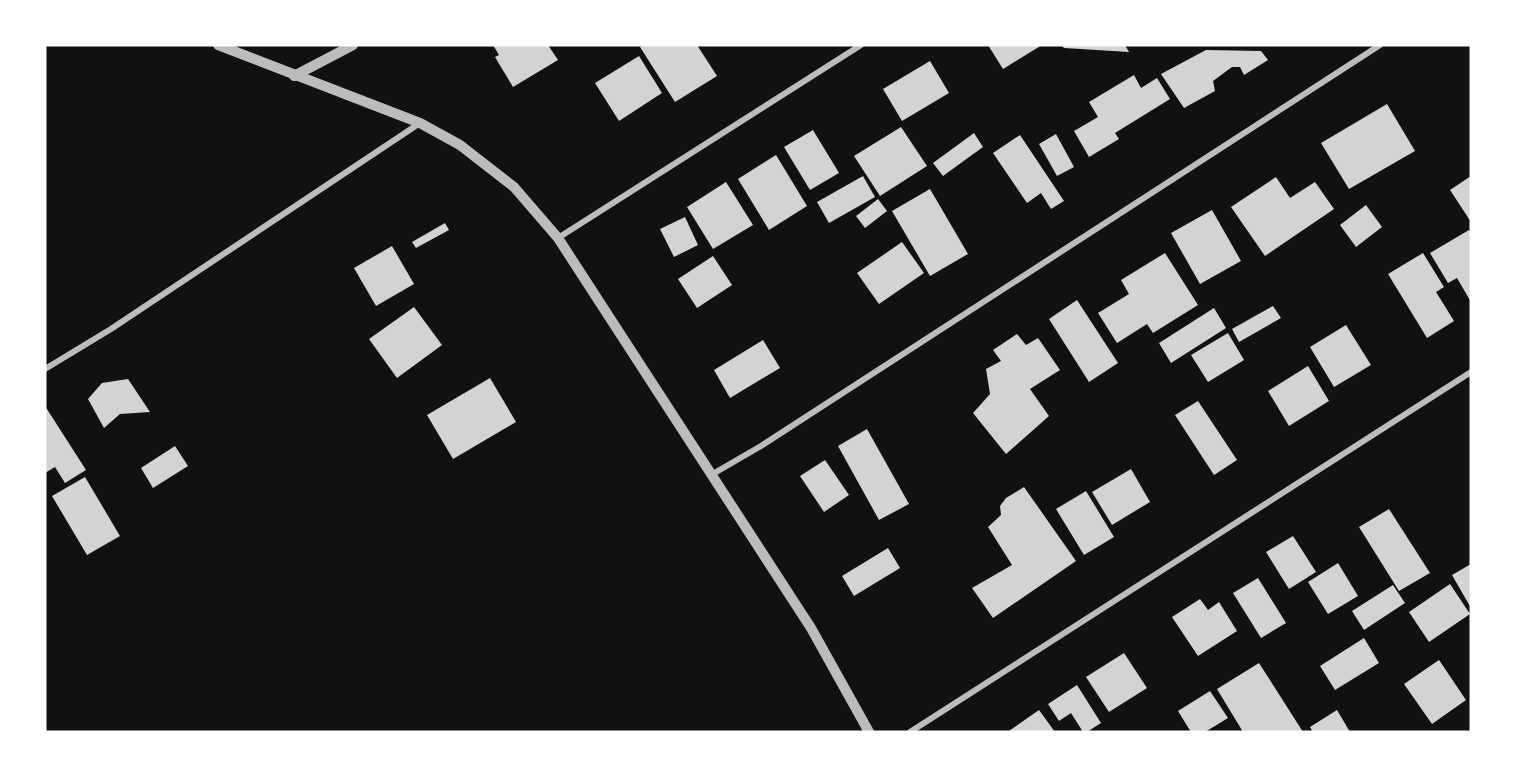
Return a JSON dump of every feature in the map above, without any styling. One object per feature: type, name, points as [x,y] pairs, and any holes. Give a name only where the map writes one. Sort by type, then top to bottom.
[{"type":"street","points":[[218,45],[420,123],[460,145],[514,187],[558,238],[811,628],[869,732]]},
{"type":"street","points":[[294,76],[353,45]]},
{"type":"street","points":[[558,238],[861,45]]},
{"type":"street","points":[[711,475],[791,426],[1380,45]]},
{"type":"street","points":[[45,369],[111,330],[420,123]]},
{"type":"street","points":[[909,732],[1471,372]]},
{"type":"building","points":[[493,45],[548,45],[558,60],[513,87],[495,57],[499,55]]},
{"type":"building","points":[[644,45],[697,45],[717,76],[675,102],[640,47]]},
{"type":"building","points":[[988,45],[1042,45],[1003,69]]},
{"type":"building","points":[[1061,45],[1125,45],[1129,52],[1064,48]]},
{"type":"building","points":[[1206,50],[1261,51],[1268,60],[1244,75],[1240,67],[1232,67],[1213,81],[1215,91],[1184,108],[1161,74]]},
{"type":"building","points":[[639,56],[662,93],[619,121],[595,83]]},
{"type":"building","points":[[930,61],[949,93],[902,121],[883,89]]},
{"type":"building","points":[[1134,75],[1141,88],[1157,78],[1170,99],[1115,133],[1119,139],[1089,157],[1074,131],[1098,117],[1089,102]]},
{"type":"building","points":[[1387,104],[1415,151],[1349,189],[1321,143]]},
{"type":"building","points":[[901,127],[927,166],[880,196],[854,156]]},
{"type":"building","points":[[813,130],[839,173],[810,190],[784,147]]},
{"type":"building","points":[[974,133],[983,147],[943,176],[933,163]]},
{"type":"building","points":[[1056,134],[1074,167],[1057,176],[1039,144]]},
{"type":"building","points":[[1020,135],[1064,201],[1051,209],[1041,193],[1027,203],[993,153]]},
{"type":"building","points":[[776,155],[807,206],[769,230],[738,179]]},
{"type":"building","points":[[863,176],[875,197],[829,223],[817,202]]},
{"type":"building","points":[[1471,176],[1471,222],[1450,190]]},
{"type":"building","points":[[1276,177],[1290,198],[1315,182],[1334,209],[1265,256],[1231,207]]},
{"type":"building","points":[[726,182],[753,225],[713,249],[687,207]]},
{"type":"building","points":[[930,189],[968,254],[930,276],[892,211]]},
{"type":"building","points":[[878,199],[887,211],[865,228],[856,216]]},
{"type":"building","points":[[1366,205],[1382,227],[1356,247],[1340,225]]},
{"type":"building","points":[[1212,210],[1241,261],[1200,284],[1171,233]]},
{"type":"building","points":[[685,217],[698,245],[674,257],[660,229]]},
{"type":"building","points":[[445,223],[449,230],[416,248],[412,242]]},
{"type":"building","points":[[1469,230],[1471,233],[1471,302],[1457,278],[1448,283],[1430,253]]},
{"type":"building","points":[[902,242],[924,273],[879,304],[857,273]]},
{"type":"building","points":[[392,246],[414,284],[376,306],[354,268]]},
{"type":"building","points":[[1165,253],[1198,305],[1153,333],[1147,324],[1117,343],[1098,313],[1129,294],[1121,280]]},
{"type":"building","points":[[1423,253],[1444,287],[1436,292],[1454,321],[1427,338],[1388,274]]},
{"type":"building","points":[[713,256],[732,285],[697,308],[678,279]]},
{"type":"building","points":[[1077,300],[1118,363],[1089,382],[1049,319]]},
{"type":"building","points":[[1273,306],[1281,318],[1239,342],[1232,329]]},
{"type":"building","points":[[414,307],[442,345],[397,378],[369,339]]},
{"type":"building","points":[[1214,308],[1226,328],[1171,363],[1159,343]]},
{"type":"building","points":[[1346,325],[1371,365],[1334,387],[1310,347]]},
{"type":"building","points":[[1228,333],[1244,360],[1208,382],[1191,355]]},
{"type":"building","points":[[1017,334],[1026,345],[1038,338],[1060,370],[1030,389],[1049,416],[1006,454],[973,413],[990,394],[986,369],[1001,361],[993,350]]},
{"type":"building","points":[[763,340],[780,368],[730,398],[714,370]]},
{"type":"building","points":[[1308,366],[1329,401],[1289,426],[1268,391]]},
{"type":"building","points":[[490,378],[516,422],[453,459],[427,415]]},
{"type":"building","points":[[128,379],[150,412],[120,414],[104,428],[88,399],[102,383]]},
{"type":"building","points":[[1198,401],[1237,460],[1214,475],[1175,415]]},
{"type":"building","points":[[45,406],[86,470],[65,483],[55,467],[45,473]]},
{"type":"building","points":[[867,429],[909,504],[879,520],[838,446]]},
{"type":"building","points":[[175,446],[188,466],[153,488],[141,468]]},
{"type":"building","points":[[825,460],[849,495],[824,512],[800,476]]},
{"type":"building","points":[[1131,469],[1150,502],[1112,525],[1092,492]]},
{"type":"building","points":[[85,477],[120,536],[87,555],[52,496]]},
{"type":"building","points":[[1024,487],[1076,561],[993,618],[972,588],[1012,565],[988,527],[1001,515],[1000,506],[1006,498]]},
{"type":"building","points":[[1086,491],[1114,537],[1084,555],[1056,509]]},
{"type":"building","points":[[1389,509],[1430,573],[1399,591],[1359,527]]},
{"type":"building","points":[[1293,536],[1316,572],[1289,589],[1266,552]]},
{"type":"building","points":[[888,548],[900,568],[854,596],[842,576]]},
{"type":"building","points":[[1338,563],[1358,596],[1328,614],[1308,582]]},
{"type":"building","points":[[1471,564],[1471,608],[1452,575]]},
{"type":"building","points":[[1258,578],[1286,623],[1261,638],[1233,593]]},
{"type":"building","points":[[1450,584],[1470,614],[1429,642],[1409,612]]},
{"type":"building","points":[[1393,585],[1405,603],[1364,630],[1352,611]]},
{"type":"building","points":[[1200,599],[1208,610],[1219,602],[1237,631],[1198,656],[1172,617]]},
{"type":"building","points":[[1364,638],[1379,663],[1335,690],[1320,666]]},
{"type":"building","points":[[1124,653],[1147,688],[1109,712],[1086,677]]},
{"type":"building","points":[[1439,660],[1466,700],[1432,724],[1404,684]]},
{"type":"building","points":[[1259,663],[1303,732],[1243,732],[1217,689]]},
{"type":"building","points":[[1077,685],[1101,723],[1087,732],[1083,732],[1071,713],[1059,721],[1048,704]]},
{"type":"building","points":[[1210,691],[1228,718],[1205,732],[1191,732],[1178,711]]},
{"type":"building","points":[[1039,710],[1055,732],[1009,731]]},
{"type":"building","points":[[1337,710],[1350,732],[1313,732],[1310,727]]}]
